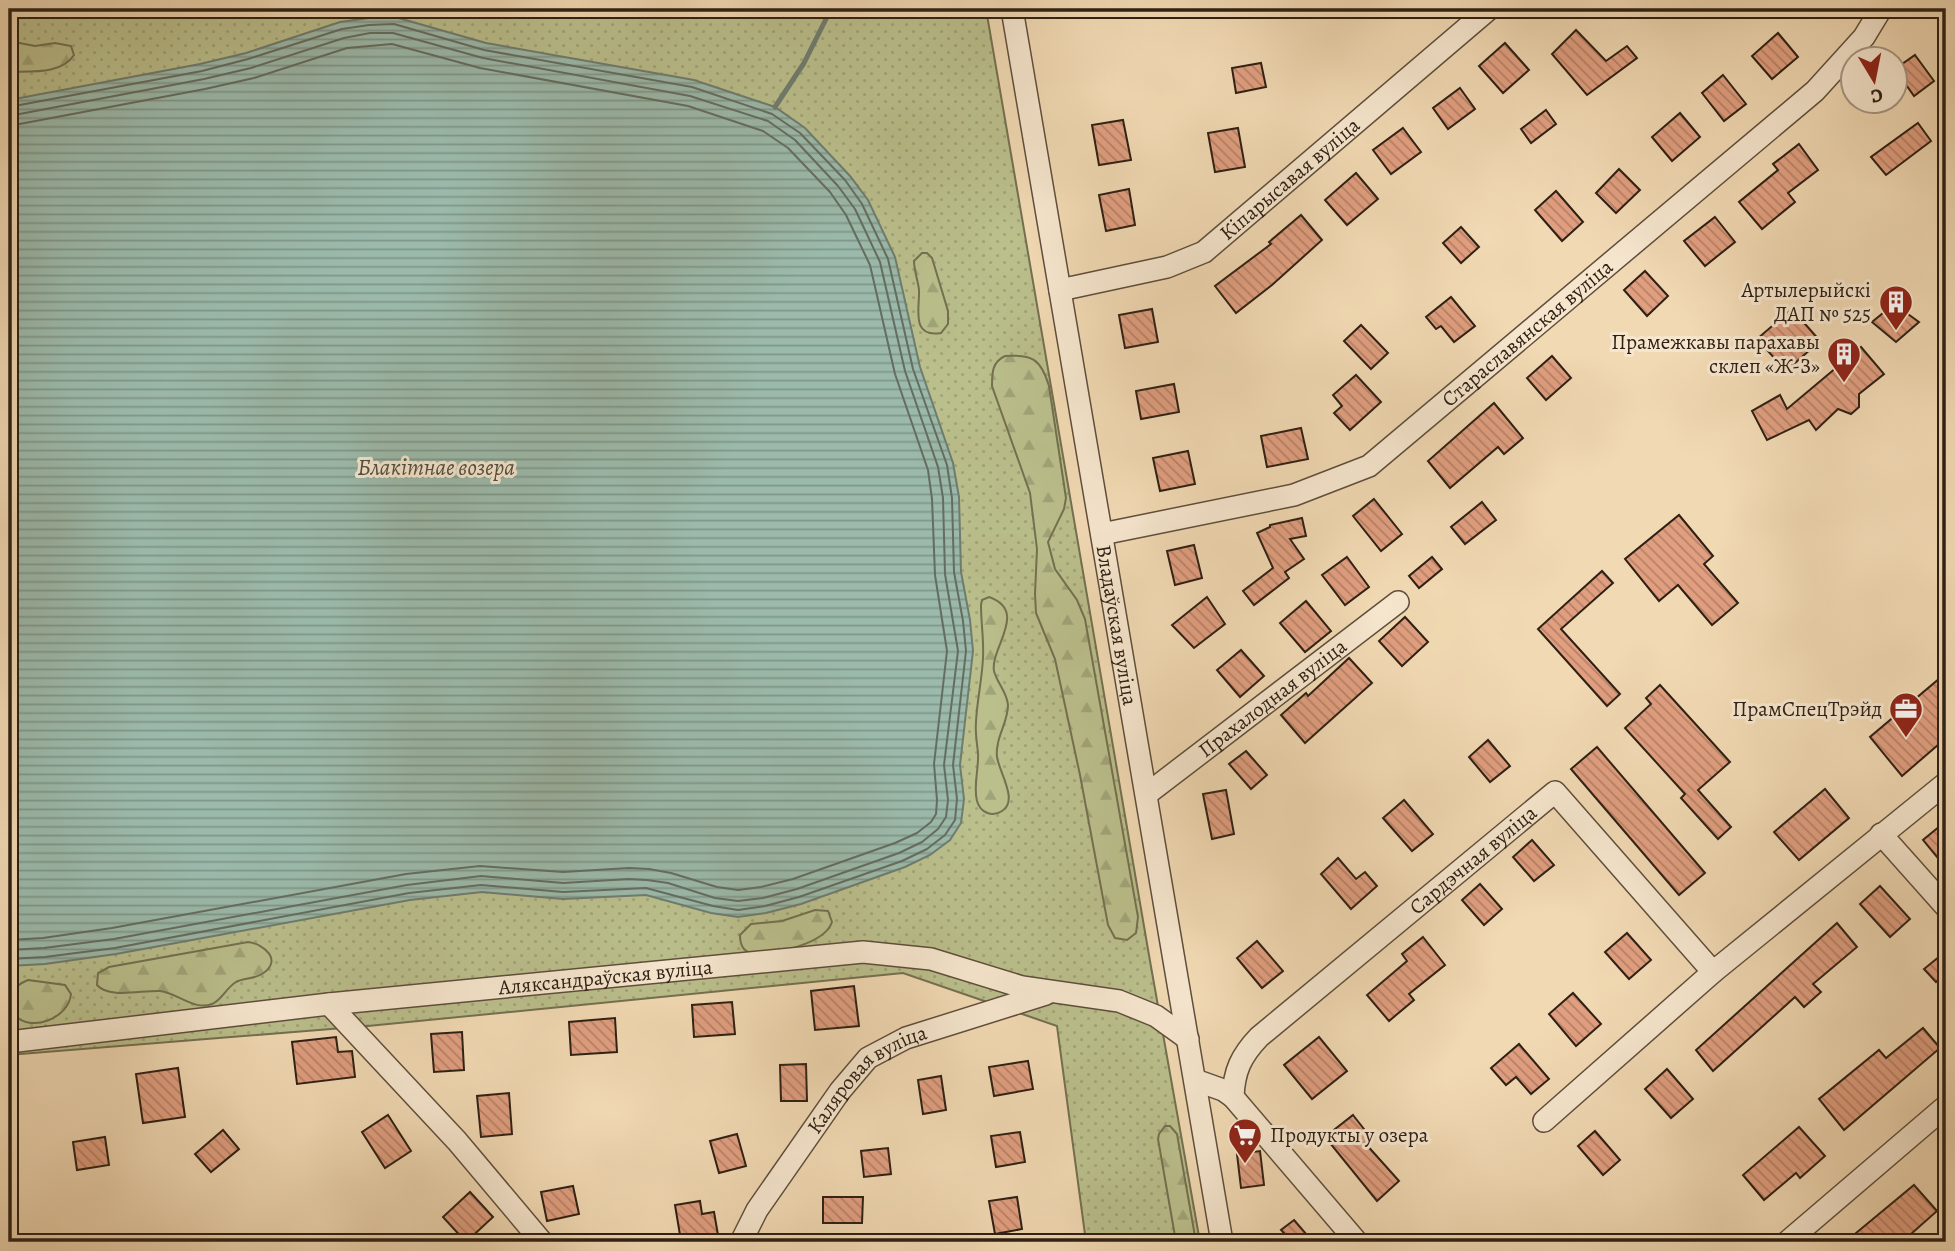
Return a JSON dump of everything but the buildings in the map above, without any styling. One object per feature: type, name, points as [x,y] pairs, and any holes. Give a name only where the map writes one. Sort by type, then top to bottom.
[{"type":"street","name":"Владаўская вуліца","points":[[1012,9],[1222,1242]]},
{"type":"street","name":"Кіпарысавая вуліца","points":[[1060,289],[1167,267],[1204,252],[1489,9]]},
{"type":"street","name":"Стараславянская вуліца","points":[[1102,534],[1294,495],[1368,466],[1815,91],[1864,37],[1881,9]]},
{"type":"street","name":"Прахалодная вуліца","points":[[1147,794],[1398,602]]},
{"type":"street","points":[[1545,1121],[1713,972],[1946,783]]},
{"type":"street","name":"Сардэчная вуліца","points":[[1233,1097],[1237,1066],[1245,1051],[1259,1037],[1555,792],[1713,972]]},
{"type":"street","points":[[1881,834],[1946,907]]},
{"type":"street","name":"Аляксандраўская вуліца","points":[[9,1042],[329,1004],[863,952],[931,959],[1012,984],[1119,1001],[1156,1016],[1188,1039]]},
{"type":"street","name":"Каляровая вуліца","points":[[741,1242],[757,1210],[840,1091],[868,1058],[906,1038],[1051,992]]},
{"type":"street","points":[[329,1004],[457,1140],[542,1242]]},
{"type":"street","points":[[1195,1080],[1223,1090],[1233,1097],[1357,1242]]},
{"type":"street","points":[[1787,1242],[1946,1106]]},
{"type":"green space","name":"Блакітнае возера","points":[[9,9],[986,9],[1200,1242],[1086,1242],[1057,1026],[903,973],[368,1026],[9,1055]]},
{"type":"green space","points":[[9,41],[35,46],[55,43],[71,46],[74,55],[53,69],[9,72]]},
{"type":"green space","points":[[922,253],[927,253],[932,258],[948,311],[948,324],[941,333],[925,331],[919,320],[919,290],[914,261]]},
{"type":"green space","points":[[1005,356],[1022,356],[1034,360],[1043,370],[1049,386],[1066,498],[1064,509],[1048,542],[1055,569],[1077,600],[1085,619],[1138,917],[1136,933],[1127,940],[1115,938],[1108,925],[1055,659],[1036,613],[1037,549],[1030,493],[992,386],[995,365]]},
{"type":"green space","points":[[989,597],[1001,603],[1006,611],[1007,621],[994,662],[994,671],[1008,705],[997,757],[1009,800],[1002,811],[994,814],[981,808],[976,789],[977,706],[983,651],[981,605],[982,600]]},
{"type":"green space","points":[[815,910],[828,911],[832,922],[819,937],[809,942],[772,953],[751,953],[742,946],[740,935],[751,924],[782,921]]},
{"type":"green space","points":[[248,942],[260,946],[269,954],[271,964],[268,969],[259,976],[236,982],[219,1000],[205,1006],[167,992],[109,992],[97,985],[98,973],[109,967]]},
{"type":"green space","points":[[28,980],[65,985],[71,994],[69,1003],[64,1010],[48,1020],[29,1023],[21,1020],[14,1014],[11,1003],[15,989]]},
{"type":"green space","points":[[1165,1126],[1170,1126],[1177,1134],[1196,1242],[1176,1242],[1158,1139]]},
{"type":"water","name":"Блакітнае возера","points":[[395,17],[486,43],[694,80],[775,107],[805,128],[850,176],[868,200],[895,257],[920,367],[953,463],[959,497],[961,572],[973,651],[960,765],[964,799],[961,823],[950,840],[930,855],[905,867],[801,904],[766,913],[738,917],[711,913],[646,895],[563,899],[482,892],[410,900],[116,954],[9,966],[9,100],[200,64],[246,53],[340,22]]},
{"type":"waterway","points":[[775,107],[804,63],[831,9]]},
{"type":"place","name":"Артылерыйскі ДАП № 525","points":[[1896,332]]},
{"type":"place","name":"Прамежкавы парахавы склеп «Ж-З»","points":[[1844,384]]},
{"type":"place","name":"ПрамСпецТрэйд","points":[[1906,739]]},
{"type":"place","name":"Продукты у озера","points":[[1245,1165]]}]
